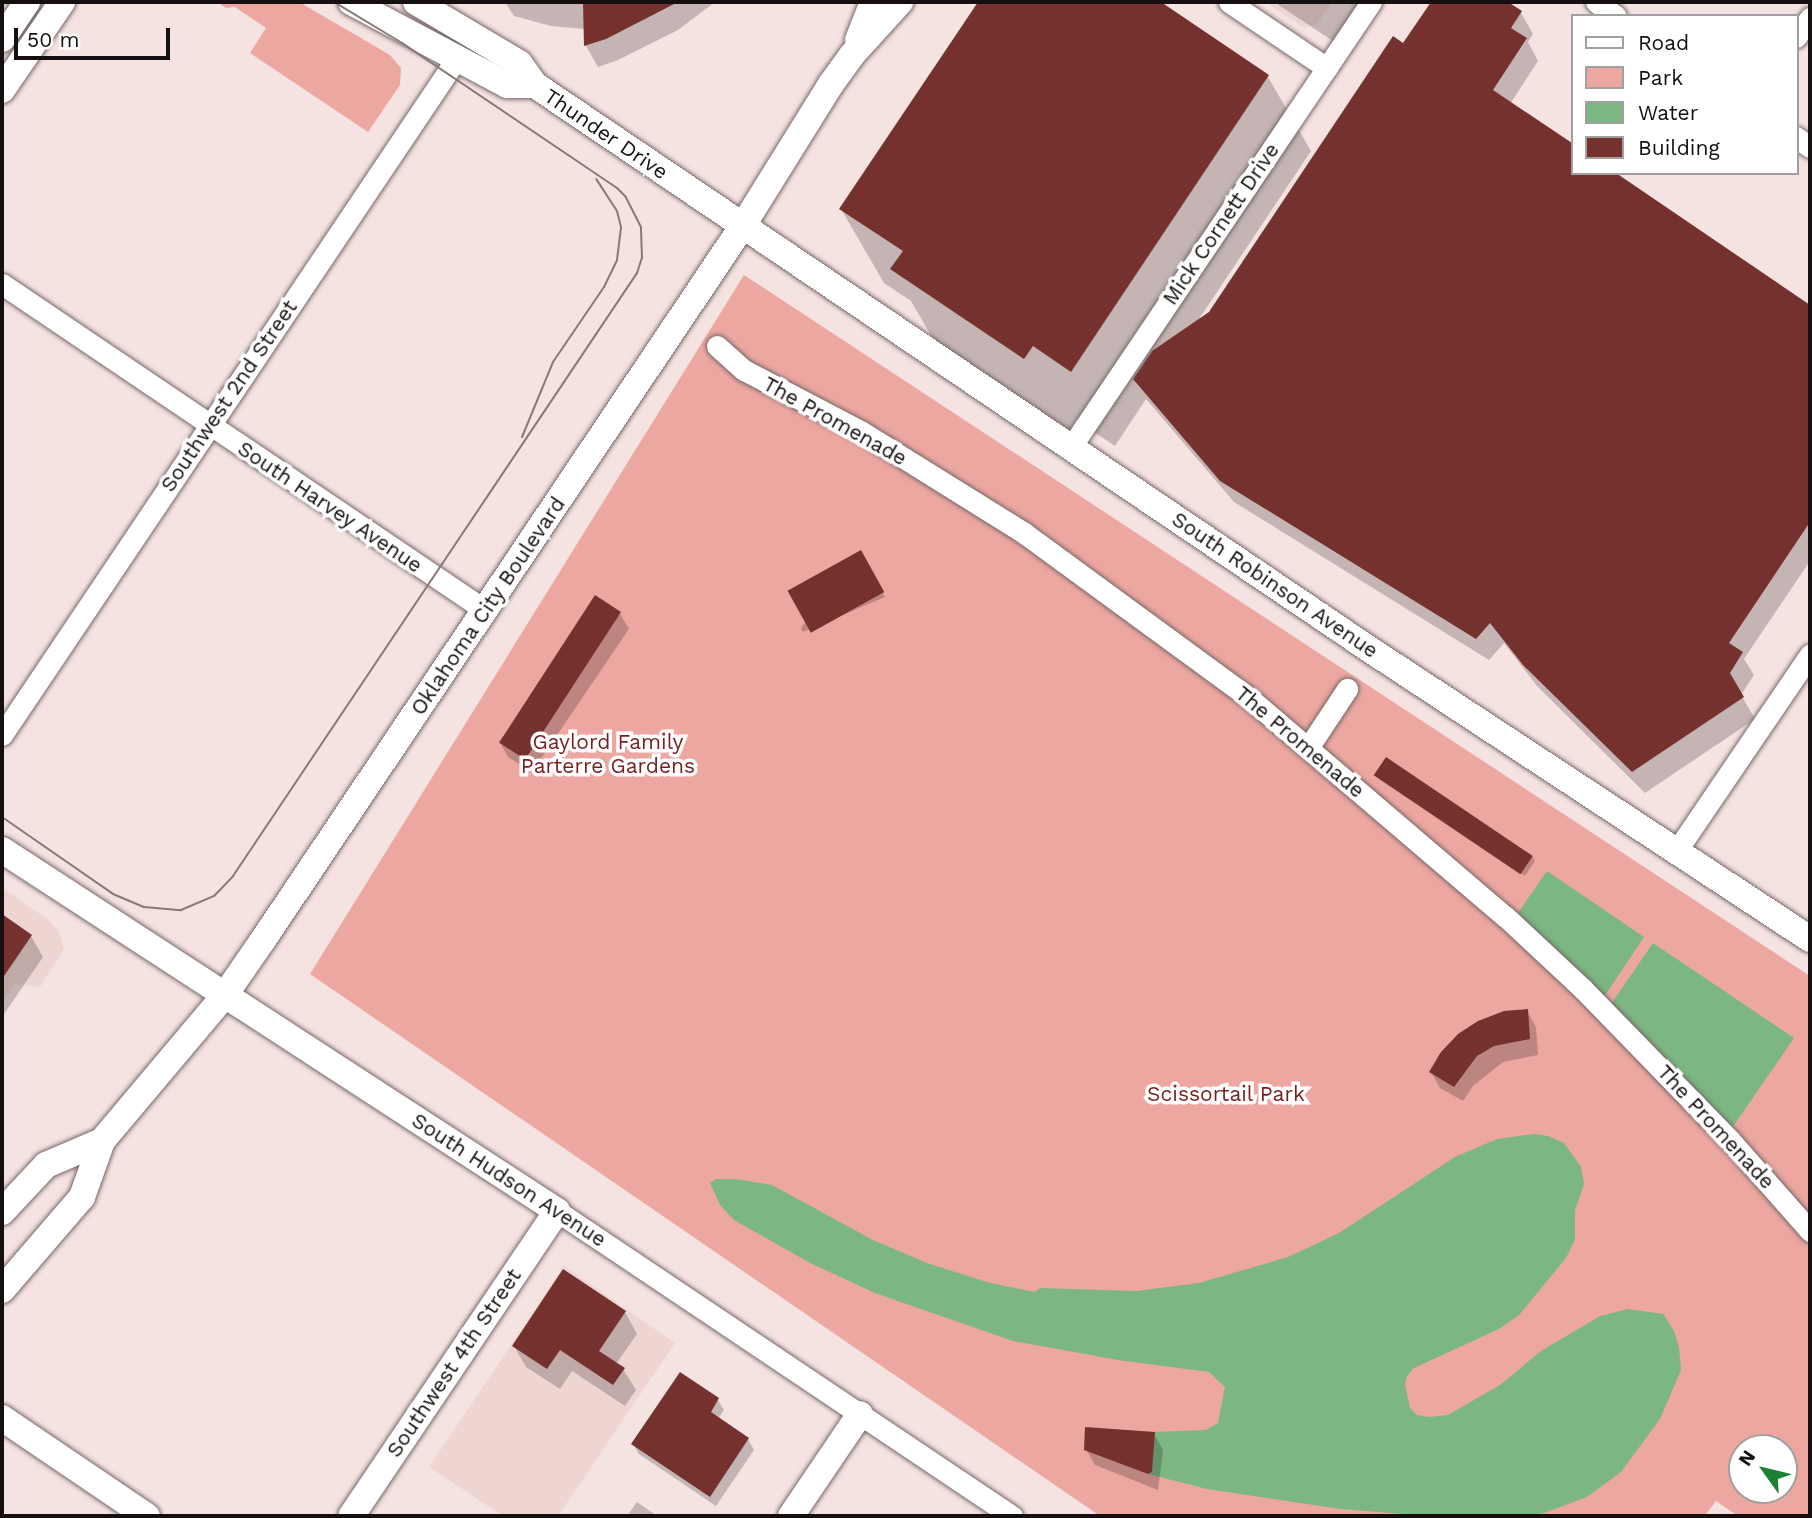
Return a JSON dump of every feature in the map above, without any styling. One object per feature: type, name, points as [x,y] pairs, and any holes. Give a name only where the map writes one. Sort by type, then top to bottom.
[{"type":"main road","points":[[2,39],[27,2]]},
{"type":"main road","points":[[2,90],[62,2]]},
{"type":"main road","name":"Thunder Drive","points":[[351,2],[507,85],[535,85],[742,227]]},
{"type":"main road","points":[[416,2],[519,63],[535,85]]},
{"type":"main road","name":"Oklahoma City Boulevard","points":[[852,55],[873,2]]},
{"type":"main road","name":"Oklahoma City Boulevard","points":[[2,1290],[82,1197],[102,1141],[225,995],[742,227],[852,55],[900,2]]},
{"type":"main road","name":"South Robinson Avenue","points":[[742,227],[1675,853],[1810,939]]},
{"type":"main road","name":"South Hudson Avenue","points":[[2,850],[557,1211]]},
{"type":"main road","name":"Oklahoma City Boulevard","points":[[2,1212],[46,1165],[102,1141]]},
{"type":"main road","name":"Southwest 4th Street","points":[[351,1516],[557,1211]]},
{"type":"main road","points":[[791,1516],[860,1414]]},
{"type":"main road","points":[[2,1419],[147,1516]]},
{"type":"street","points":[[1229,2],[1327,68]]},
{"type":"street","name":"Mick Cornett Drive","points":[[1071,447],[1371,2]]},
{"type":"street","points":[[1596,2],[1613,14]]},
{"type":"street","points":[[1798,34],[1810,18]]},
{"type":"street","name":"Southwest 2nd Street","points":[[2,735],[457,58]]},
{"type":"street","name":"South Harvey Avenue","points":[[2,284],[485,610]]},
{"type":"street","name":"The Promenade","points":[[717,346],[744,370],[862,432],[1024,533],[1248,697],[1506,917],[1573,980],[1729,1139],[1810,1231]]},
{"type":"street","points":[[1675,853],[1810,654]]},
{"type":"street","points":[[1308,748],[1347,689]]},
{"type":"street","name":"South Hudson Avenue","points":[[557,1211],[1012,1516]]},
{"type":"shaded area","points":[[1265,2],[1332,2],[1317,24],[1304,28]]},
{"type":"shaded area","points":[[2,888],[49,920],[59,932],[64,949],[40,987],[15,984],[2,1003]]},
{"type":"shaded area","points":[[564,1266],[675,1343],[558,1516],[503,1516],[429,1467]]},
{"type":"green space","points":[[217,2],[299,2],[390,55],[401,68],[400,85],[368,132],[250,53],[266,28],[235,7],[226,8]]},
{"type":"green space","name":"Scissortail Park","points":[[744,275],[1810,976],[1810,1516],[1738,1516],[1716,1501],[1705,1516],[1100,1516],[310,974]]},
{"type":"water","points":[[1547,871],[1644,937],[1602,1000],[1518,913]]},
{"type":"water","points":[[1653,943],[1794,1038],[1730,1131],[1688,1082],[1611,1004]]},
{"type":"water","points":[[1534,1134],[1548,1136],[1564,1143],[1581,1167],[1584,1184],[1575,1210],[1575,1239],[1566,1258],[1519,1315],[1499,1329],[1414,1368],[1407,1376],[1405,1385],[1410,1408],[1417,1415],[1448,1415],[1500,1385],[1541,1351],[1600,1316],[1628,1309],[1663,1314],[1674,1331],[1681,1370],[1660,1419],[1621,1472],[1587,1497],[1536,1516],[1428,1516],[1341,1509],[1207,1489],[1148,1474],[1152,1472],[1155,1432],[1206,1430],[1218,1423],[1225,1387],[1209,1372],[1118,1360],[1013,1341],[875,1293],[810,1263],[734,1220],[720,1205],[710,1183],[716,1179],[736,1179],[772,1185],[873,1240],[927,1263],[990,1283],[1035,1292],[1040,1288],[1136,1291],[1199,1283],[1288,1257],[1339,1233],[1455,1157],[1497,1139]]},
{"type":"building","points":[[583,2],[678,2],[606,39],[584,46]]},
{"type":"building","points":[[978,2],[1161,2],[1269,75],[1071,372],[1033,346],[1024,359],[890,269],[903,251],[839,209]]},
{"type":"building","points":[[1431,2],[1508,2],[1522,11],[1511,28],[1527,38],[1493,90],[1570,142],[1570,175],[1619,175],[1810,305],[1810,522],[1729,643],[1743,652],[1730,673],[1744,697],[1632,772],[1523,665],[1490,623],[1476,639],[1220,481],[1133,379],[1152,351],[1209,312],[1393,36],[1403,43]]},
{"type":"building","points":[[861,550],[884,592],[811,633],[788,591]]},
{"type":"building","points":[[595,595],[621,612],[525,759],[499,743]]},
{"type":"building","points":[[1386,757],[1533,856],[1520,874],[1374,775]]},
{"type":"building","points":[[2,914],[32,935],[2,979]]},
{"type":"building","points":[[1528,1009],[1530,1039],[1494,1046],[1477,1056],[1454,1087],[1429,1072],[1441,1052],[1458,1034],[1478,1021],[1504,1011]]},
{"type":"building","points":[[563,1269],[626,1311],[599,1351],[625,1368],[613,1385],[560,1350],[547,1369],[512,1346]]},
{"type":"building","points":[[680,1372],[719,1398],[711,1412],[749,1438],[710,1497],[631,1444]]},
{"type":"building","points":[[1085,1427],[1155,1432],[1152,1472],[1148,1474],[1084,1450]]},
{"type":"tram line","points":[[2,817],[113,894],[144,907],[181,910],[214,896],[233,876],[637,273],[642,258],[641,227],[626,197],[617,188],[402,43],[334,2]]},
{"type":"tram line","points":[[522,437],[553,362],[604,287],[617,260],[621,227],[617,211],[596,179]]},
{"type":"park label","name":"Gaylord Family Parterre Gardens","points":[[608,754]]}]
